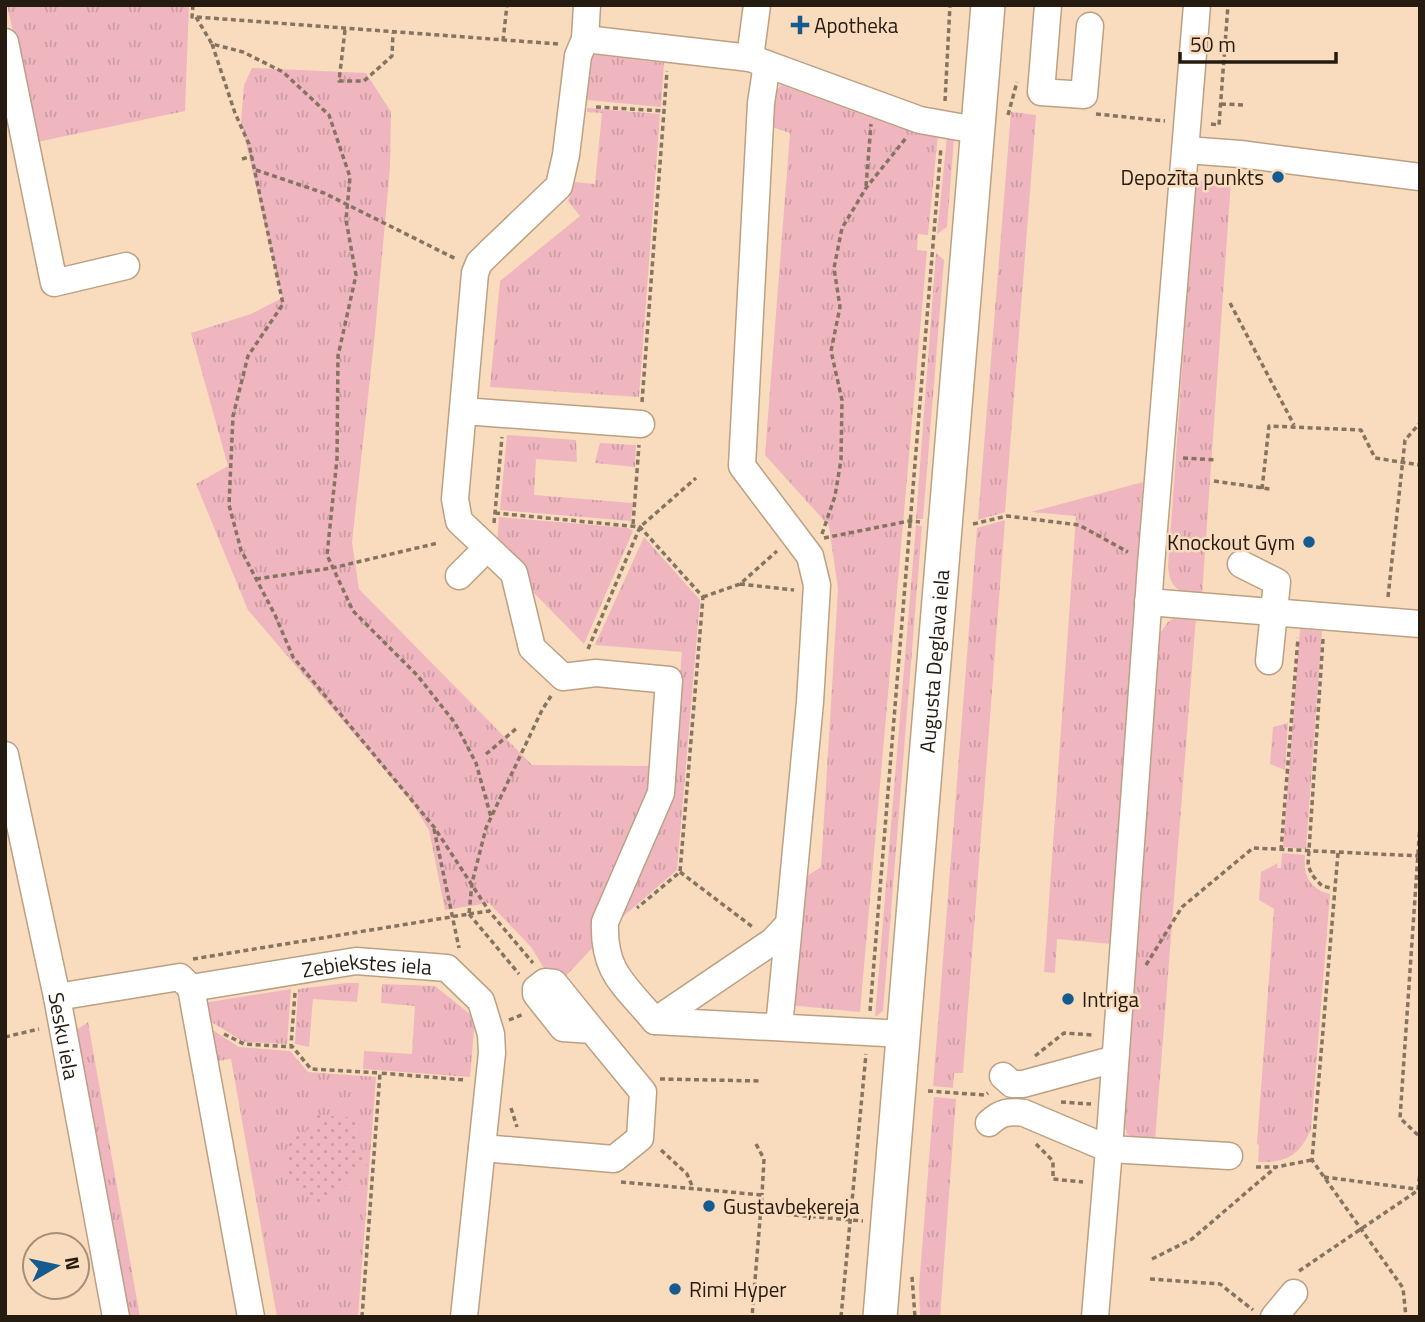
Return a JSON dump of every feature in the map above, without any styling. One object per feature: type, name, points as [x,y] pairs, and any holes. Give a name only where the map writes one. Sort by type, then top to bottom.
[{"type":"main road","name":"Augusta Deglava iela","points":[[880,1317],[988,5]]},
{"type":"street","points":[[587,5],[585,39],[578,56],[566,155],[559,186],[489,253],[477,270],[455,499],[459,521],[514,573],[532,648],[563,677],[596,673],[669,680],[661,793],[605,922],[604,944],[611,968],[655,1021],[904,1034]]},
{"type":"street","points":[[757,5],[761,103],[742,466],[810,556],[817,586],[810,702],[781,933],[779,1027]]},
{"type":"street","points":[[1048,5],[1041,92],[1084,95],[1090,26]]},
{"type":"street","points":[[1095,1317],[1148,601],[1198,5]]},
{"type":"street","points":[[585,39],[759,61],[932,123],[976,130]]},
{"type":"street","points":[[5,42],[54,283],[126,266]]},
{"type":"street","points":[[1186,150],[1254,155],[1420,177]]},
{"type":"street","points":[[463,411],[641,424]]},
{"type":"street","points":[[459,576],[487,548]]},
{"type":"street","points":[[1241,564],[1277,582],[1269,661]]},
{"type":"street","points":[[1148,601],[1420,624]]},
{"type":"street","name":"Sesku iela","points":[[5,755],[14,839],[57,996],[116,1317]]},
{"type":"street","points":[[655,1021],[781,933]]},
{"type":"street","name":"Zebiekstes iela","points":[[57,996],[180,977],[191,988],[355,961],[447,968],[481,1000]]},
{"type":"street","points":[[191,988],[251,1317]]},
{"type":"street","points":[[482,1148],[614,1159],[640,1138],[643,1092],[592,1030],[564,1028],[545,989]]},
{"type":"street","points":[[464,1317],[492,1053],[489,1027],[481,1000]]},
{"type":"street","points":[[1003,1076],[1012,1084],[1023,1084],[1115,1059]]},
{"type":"street","points":[[989,1123],[999,1114],[1024,1112],[1109,1149],[1229,1156]]},
{"type":"street","points":[[1274,1317],[1294,1293]]},
{"type":"path","points":[[193,5],[192,17],[564,45],[585,39]]},
{"type":"path","points":[[503,40],[507,5]]},
{"type":"path","points":[[841,1317],[869,1031],[909,521],[932,123],[950,5]]},
{"type":"path","points":[[1188,123],[1219,125],[1228,5]]},
{"type":"path","points":[[196,17],[212,44],[252,156],[283,304],[248,356],[233,416],[229,505],[241,550],[275,615],[292,657],[434,827],[489,911],[546,978],[545,989]]},
{"type":"path","points":[[345,30],[339,81],[364,81],[391,57],[393,33]]},
{"type":"path","points":[[212,44],[243,52],[283,72],[329,115],[350,177],[346,220],[356,275],[338,356],[337,459],[327,555],[353,611],[417,675],[456,723],[476,763],[491,817]]},
{"type":"path","points":[[634,525],[668,48]]},
{"type":"path","points":[[866,188],[873,101]]},
{"type":"path","points":[[1221,104],[1244,105]]},
{"type":"path","points":[[571,105],[664,111]]},
{"type":"path","points":[[909,521],[821,538],[835,496],[841,460],[842,400],[831,352],[840,307],[834,268],[842,228],[866,188],[932,123]]},
{"type":"path","points":[[242,159],[252,156]]},
{"type":"path","points":[[254,169],[324,193],[477,270]]},
{"type":"path","points":[[1230,303],[1295,426]]},
{"type":"path","points":[[487,548],[493,537],[504,414]]},
{"type":"path","points":[[1385,620],[1405,440],[1420,422]]},
{"type":"path","points":[[1262,489],[1269,426],[1361,430],[1375,458],[1420,464]]},
{"type":"path","points":[[1160,456],[1216,460]]},
{"type":"path","points":[[469,914],[472,883],[486,828],[542,710],[563,677],[588,651],[640,527],[696,478]]},
{"type":"path","points":[[1214,481],[1270,489]]},
{"type":"path","points":[[973,524],[1007,516],[1079,524],[1151,565]]},
{"type":"path","points":[[256,579],[332,568],[438,543]]},
{"type":"path","points":[[703,597],[740,584],[780,549]]},
{"type":"path","points":[[740,584],[795,590]]},
{"type":"path","points":[[1324,616],[1308,865],[1312,875],[1322,886],[1335,889]]},
{"type":"path","points":[[1281,850],[1299,625]]},
{"type":"path","points":[[486,754],[517,728]]},
{"type":"path","points":[[1420,824],[1400,1118],[1420,1138]]},
{"type":"path","points":[[434,827],[459,952],[447,968]]},
{"type":"path","points":[[1140,976],[1182,907],[1253,848],[1419,856]]},
{"type":"path","points":[[1338,853],[1312,1160],[1403,1288],[1406,1317]]},
{"type":"path","points":[[680,872],[781,933]]},
{"type":"path","points":[[182,961],[489,911]]},
{"type":"path","points":[[469,914],[545,989]]},
{"type":"path","points":[[296,986],[293,1047],[311,1069],[474,1081]]},
{"type":"path","points":[[481,1000],[506,1002],[527,1013],[489,1027]]},
{"type":"path","points":[[195,1019],[244,1044],[293,1047]]},
{"type":"path","points":[[5,1037],[61,1024]]},
{"type":"path","points":[[362,1317],[380,1073]]},
{"type":"path","points":[[632,1079],[760,1081]]},
{"type":"path","points":[[641,1132],[687,1174],[693,1188]]},
{"type":"path","points":[[1034,1142],[1054,1161],[1053,1179],[1106,1185]]},
{"type":"path","points":[[752,1317],[764,1159],[756,1144]]},
{"type":"path","points":[[1256,1167],[1276,1167],[1312,1160]]},
{"type":"path","points":[[1152,1259],[1192,1238],[1276,1167]]},
{"type":"path","points":[[1419,1189],[1420,1172]]},
{"type":"path","points":[[1324,1177],[1419,1189]]},
{"type":"path","points":[[610,1181],[762,1195]]},
{"type":"path","points":[[1294,1293],[1291,1277],[1419,1189]]},
{"type":"path","points":[[745,1200],[746,1193]]},
{"type":"path","points":[[760,1212],[849,1219]]},
{"type":"path","points":[[1150,1279],[1220,1284],[1260,1317]]},
{"type":"green space","points":[[7,5],[189,5],[185,111],[37,142]]},
{"type":"green space","points":[[589,54],[664,63],[661,107],[587,100]]},
{"type":"green space","points":[[252,68],[366,73],[391,112],[390,168],[352,542],[359,589],[532,765],[655,766],[637,830],[597,943],[564,978],[547,973],[531,947],[489,903],[445,910],[429,830],[411,801],[248,610],[196,484],[228,466],[191,333],[251,314],[282,298],[241,122],[244,85]]},
{"type":"green space","points":[[781,85],[871,117],[938,134],[928,235],[918,234],[917,250],[927,251],[860,1012],[789,1005],[801,880],[821,867],[838,589],[829,526],[765,455],[790,133],[772,127],[775,92]]},
{"type":"green space","points":[[587,108],[660,114],[639,397],[490,387],[500,281],[580,216],[568,201],[575,182],[595,184],[602,113],[587,112]]},
{"type":"green space","points":[[1011,112],[1036,115],[1005,512],[978,520]]},
{"type":"green space","points":[[947,137],[954,138],[947,227],[937,234]]},
{"type":"green space","points":[[1214,171],[1219,181],[1231,181],[1202,595],[1178,589],[1171,580],[1168,566],[1195,190],[1201,181]]},
{"type":"green space","points":[[936,253],[944,260],[923,519],[916,519]]},
{"type":"green space","points":[[507,435],[576,440],[577,462],[536,459],[534,495],[633,503],[631,521],[500,510]]},
{"type":"green space","points":[[600,443],[636,445],[635,467],[595,463]]},
{"type":"green space","points":[[1143,482],[1111,944],[1057,939],[1055,973],[1044,972],[1076,516],[1031,512]]},
{"type":"green space","points":[[499,517],[628,528],[633,531],[584,644],[529,588],[497,542]]},
{"type":"green space","points":[[1005,520],[963,1073],[954,1073],[953,1088],[933,1086],[977,528]]},
{"type":"green space","points":[[916,525],[922,526],[883,1011],[875,1017]]},
{"type":"green space","points":[[644,537],[700,600],[677,870],[612,926],[670,787],[682,652],[595,645]]},
{"type":"green space","points":[[1177,616],[1196,617],[1155,1141],[1127,1134],[1120,1109],[1160,633],[1168,622]]},
{"type":"green space","points":[[1300,629],[1322,631],[1306,849],[1283,847]]},
{"type":"green space","points":[[1288,723],[1285,770],[1270,764],[1273,727]]},
{"type":"green space","points":[[1282,853],[1305,855],[1306,875],[1312,885],[1330,894],[1311,1129],[1302,1145],[1291,1156],[1277,1161],[1258,1162],[1257,1144],[1274,909],[1259,900],[1261,872],[1278,863],[1277,868],[1281,868]]},
{"type":"green space","points":[[359,983],[357,1002],[313,999],[309,1047],[295,1044],[298,989]]},
{"type":"green space","points":[[382,984],[435,986],[475,1018],[470,1077],[363,1069],[364,1051],[412,1054],[415,1006],[381,1003]]},
{"type":"green space","points":[[291,989],[287,1044],[244,1042],[205,1018],[203,1003]]},
{"type":"green space","points":[[88,1022],[140,1317],[126,1317],[74,1032]]},
{"type":"green space","points":[[205,1025],[239,1047],[290,1051],[308,1072],[376,1077],[358,1317],[277,1317],[231,1059],[212,1062]]},
{"type":"green space","points":[[934,1097],[956,1099],[940,1317],[920,1317],[919,1287]]},
{"type":"green space","points":[[315,1115],[360,1118],[358,1153],[367,1154],[367,1166],[358,1165],[346,1186],[336,1194],[324,1198],[324,1207],[315,1207],[316,1197],[295,1184],[285,1163],[290,1142],[315,1127]]},
{"type":"place","name":"Apotheka","points":[[800,25]]},
{"type":"place","name":"Depozīta punkts","points":[[1278,177]]},
{"type":"place","name":"Knockout Gym","points":[[1309,542]]},
{"type":"place","name":"Intriga","points":[[1068,999]]},
{"type":"place","name":"Gustavbeķereja","points":[[709,1206]]},
{"type":"place","name":"Rimi Hyper","points":[[675,1289]]}]
